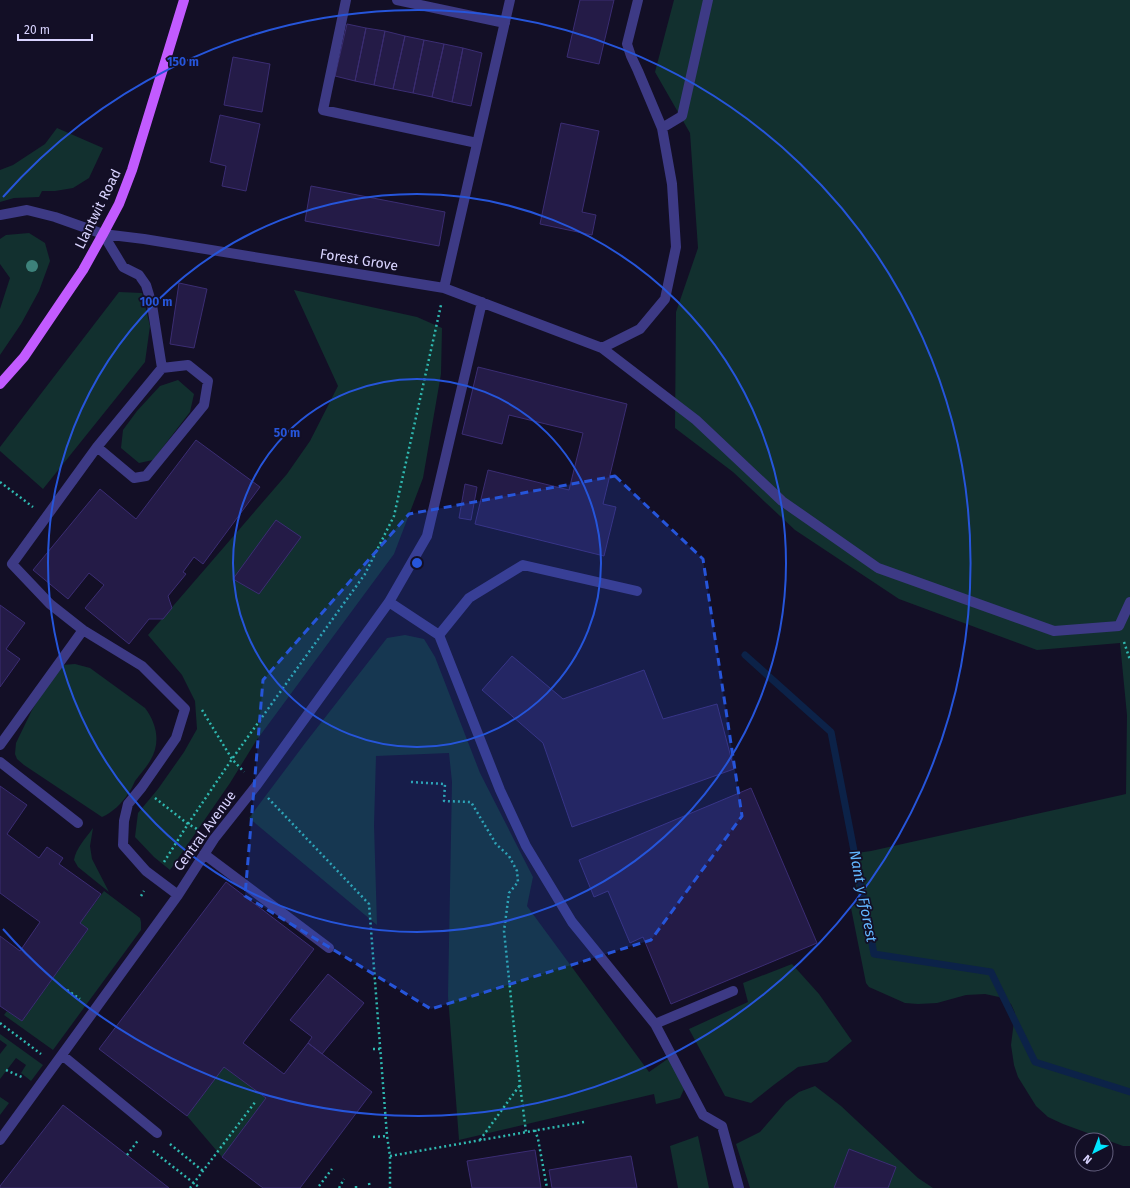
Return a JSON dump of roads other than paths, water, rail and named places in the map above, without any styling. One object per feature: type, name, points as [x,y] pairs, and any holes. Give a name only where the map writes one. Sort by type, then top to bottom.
[{"type":"main road","name":"Llantwit Road","points":[[0,384],[24,357],[83,270],[119,204],[132,170],[184,0]]},
{"type":"street","points":[[346,0],[323,110],[477,143]]},
{"type":"street","points":[[397,0],[505,23]]},
{"type":"street","points":[[444,288],[510,0]]},
{"type":"street","points":[[602,348],[640,329],[665,299],[676,247],[672,184],[662,128],[627,44],[638,0]]},
{"type":"street","points":[[662,128],[682,116],[708,0]]},
{"type":"street","name":"Forest Grove","points":[[0,215],[27,210],[55,217],[104,234],[144,239],[444,288],[602,348],[696,420],[782,501],[878,568],[1054,631],[1119,626],[1130,602]]},
{"type":"street","points":[[104,234],[123,267],[139,276],[146,285],[152,305],[162,368]]},
{"type":"street","name":"Central Avenue","points":[[0,1140],[178,895],[214,839],[256,786],[389,602],[427,536],[482,302]]},
{"type":"street","points":[[97,447],[134,478],[146,476],[204,405],[208,381],[188,365],[162,368],[97,447],[12,564],[50,604],[83,630],[142,666],[185,709],[176,738],[142,787],[128,804],[124,821],[123,845],[146,871],[178,895]]},
{"type":"street","points":[[439,635],[469,598],[523,565],[637,591]]},
{"type":"street","points":[[389,602],[439,635],[500,790],[526,846],[572,922],[655,1024],[704,1115],[722,1126],[739,1188]]},
{"type":"street","points":[[0,745],[83,630]]},
{"type":"street","points":[[0,762],[78,823]]},
{"type":"street","points":[[204,854],[329,948]]},
{"type":"street","points":[[655,1024],[733,991]]},
{"type":"street","points":[[62,1055],[157,1133]]},
{"type":"waterway","name":"Nant y Fforest","points":[[745,655],[831,732],[874,954],[991,972],[1035,1062],[1130,1092]]}]
